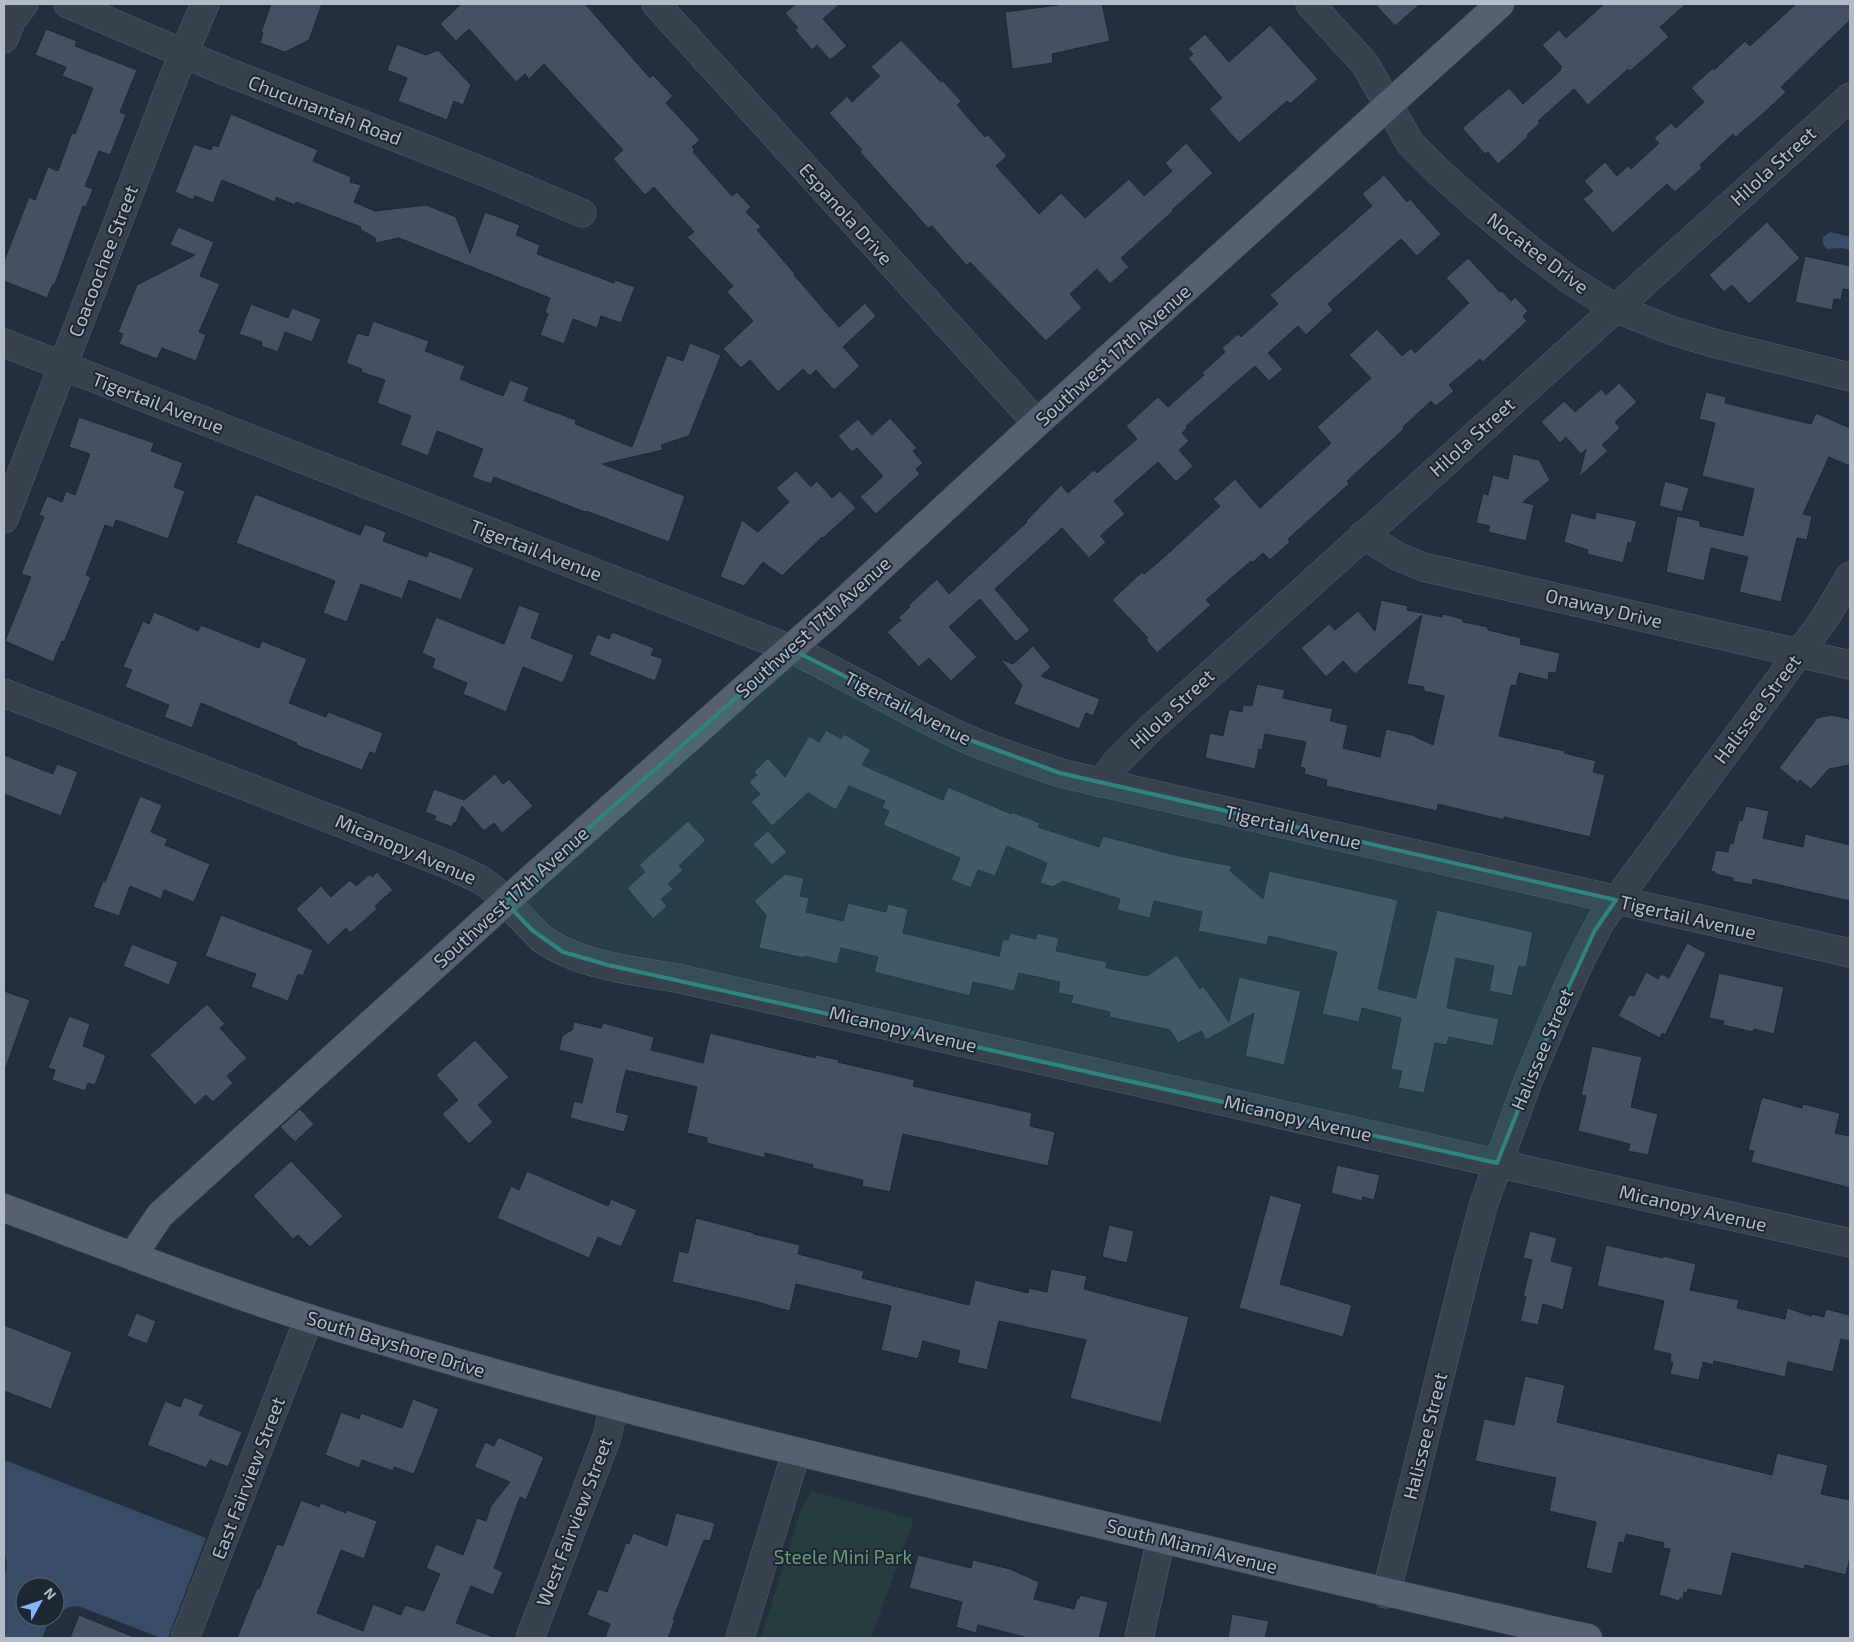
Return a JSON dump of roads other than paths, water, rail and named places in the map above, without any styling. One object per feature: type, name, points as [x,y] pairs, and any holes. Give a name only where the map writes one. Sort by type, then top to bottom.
[{"type":"main road","name":"Southwest 17th Avenue","points":[[133,1255],[160,1215],[744,688],[791,649],[1037,423],[1500,4]]},
{"type":"main road","name":"South Bayshore Drive","points":[[4,1208],[191,1278],[310,1318],[469,1366],[796,1453]]},
{"type":"main road","name":"South Miami Avenue","points":[[796,1453],[1386,1594],[1588,1638]]},
{"type":"street","points":[[4,39],[11,21],[24,4]]},
{"type":"street","name":"Chucunantah Road","points":[[68,4],[184,53],[477,169],[582,213]]},
{"type":"street","name":"Coacoochee Street","points":[[4,519],[184,53],[205,4]]},
{"type":"street","name":"Espanola Drive","points":[[656,4],[1037,423]]},
{"type":"street","name":"Nocatee Drive","points":[[1310,4],[1365,64],[1410,143],[1440,173],[1530,250],[1570,280],[1615,308],[1670,330],[1717,344],[1850,377]]},
{"type":"street","name":"Hilola Street","points":[[1101,783],[1116,763],[1151,728],[1850,97]]},
{"type":"street","name":"Tigertail Avenue","points":[[4,343],[791,649],[848,677],[925,719],[970,740],[1060,773],[1850,953]]},
{"type":"street","name":"Onaway Drive","points":[[1363,535],[1397,556],[1423,567],[1850,665]]},
{"type":"street","name":"Halissee Street","points":[[1386,1594],[1468,1262],[1497,1163],[1558,1010],[1595,930],[1825,618],[1850,576]]},
{"type":"street","name":"Micanopy Avenue","points":[[4,693],[432,857],[486,882],[532,930],[552,946],[576,957],[1850,1244]]},
{"type":"street","name":"East Fairview Street","points":[[186,1638],[310,1318]]},
{"type":"street","name":"West Fairview Street","points":[[530,1638],[607,1437],[614,1405]]},
{"type":"street","points":[[740,1638],[796,1453]]},
{"type":"street","points":[[1140,1638],[1161,1539]]},
{"type":"water","points":[[1830,232],[1850,237],[1850,250],[1841,248],[1827,249],[1823,243],[1823,237]]},
{"type":"water","points":[[4,1460],[206,1538],[168,1638],[161,1638],[78,1606],[65,1610],[65,1577],[15,1577],[15,1627],[47,1627],[42,1638],[4,1638],[4,1580],[7,1565],[4,1551]]},
{"type":"park label","name":"Steele Mini Park","points":[[843,1557]]}]
